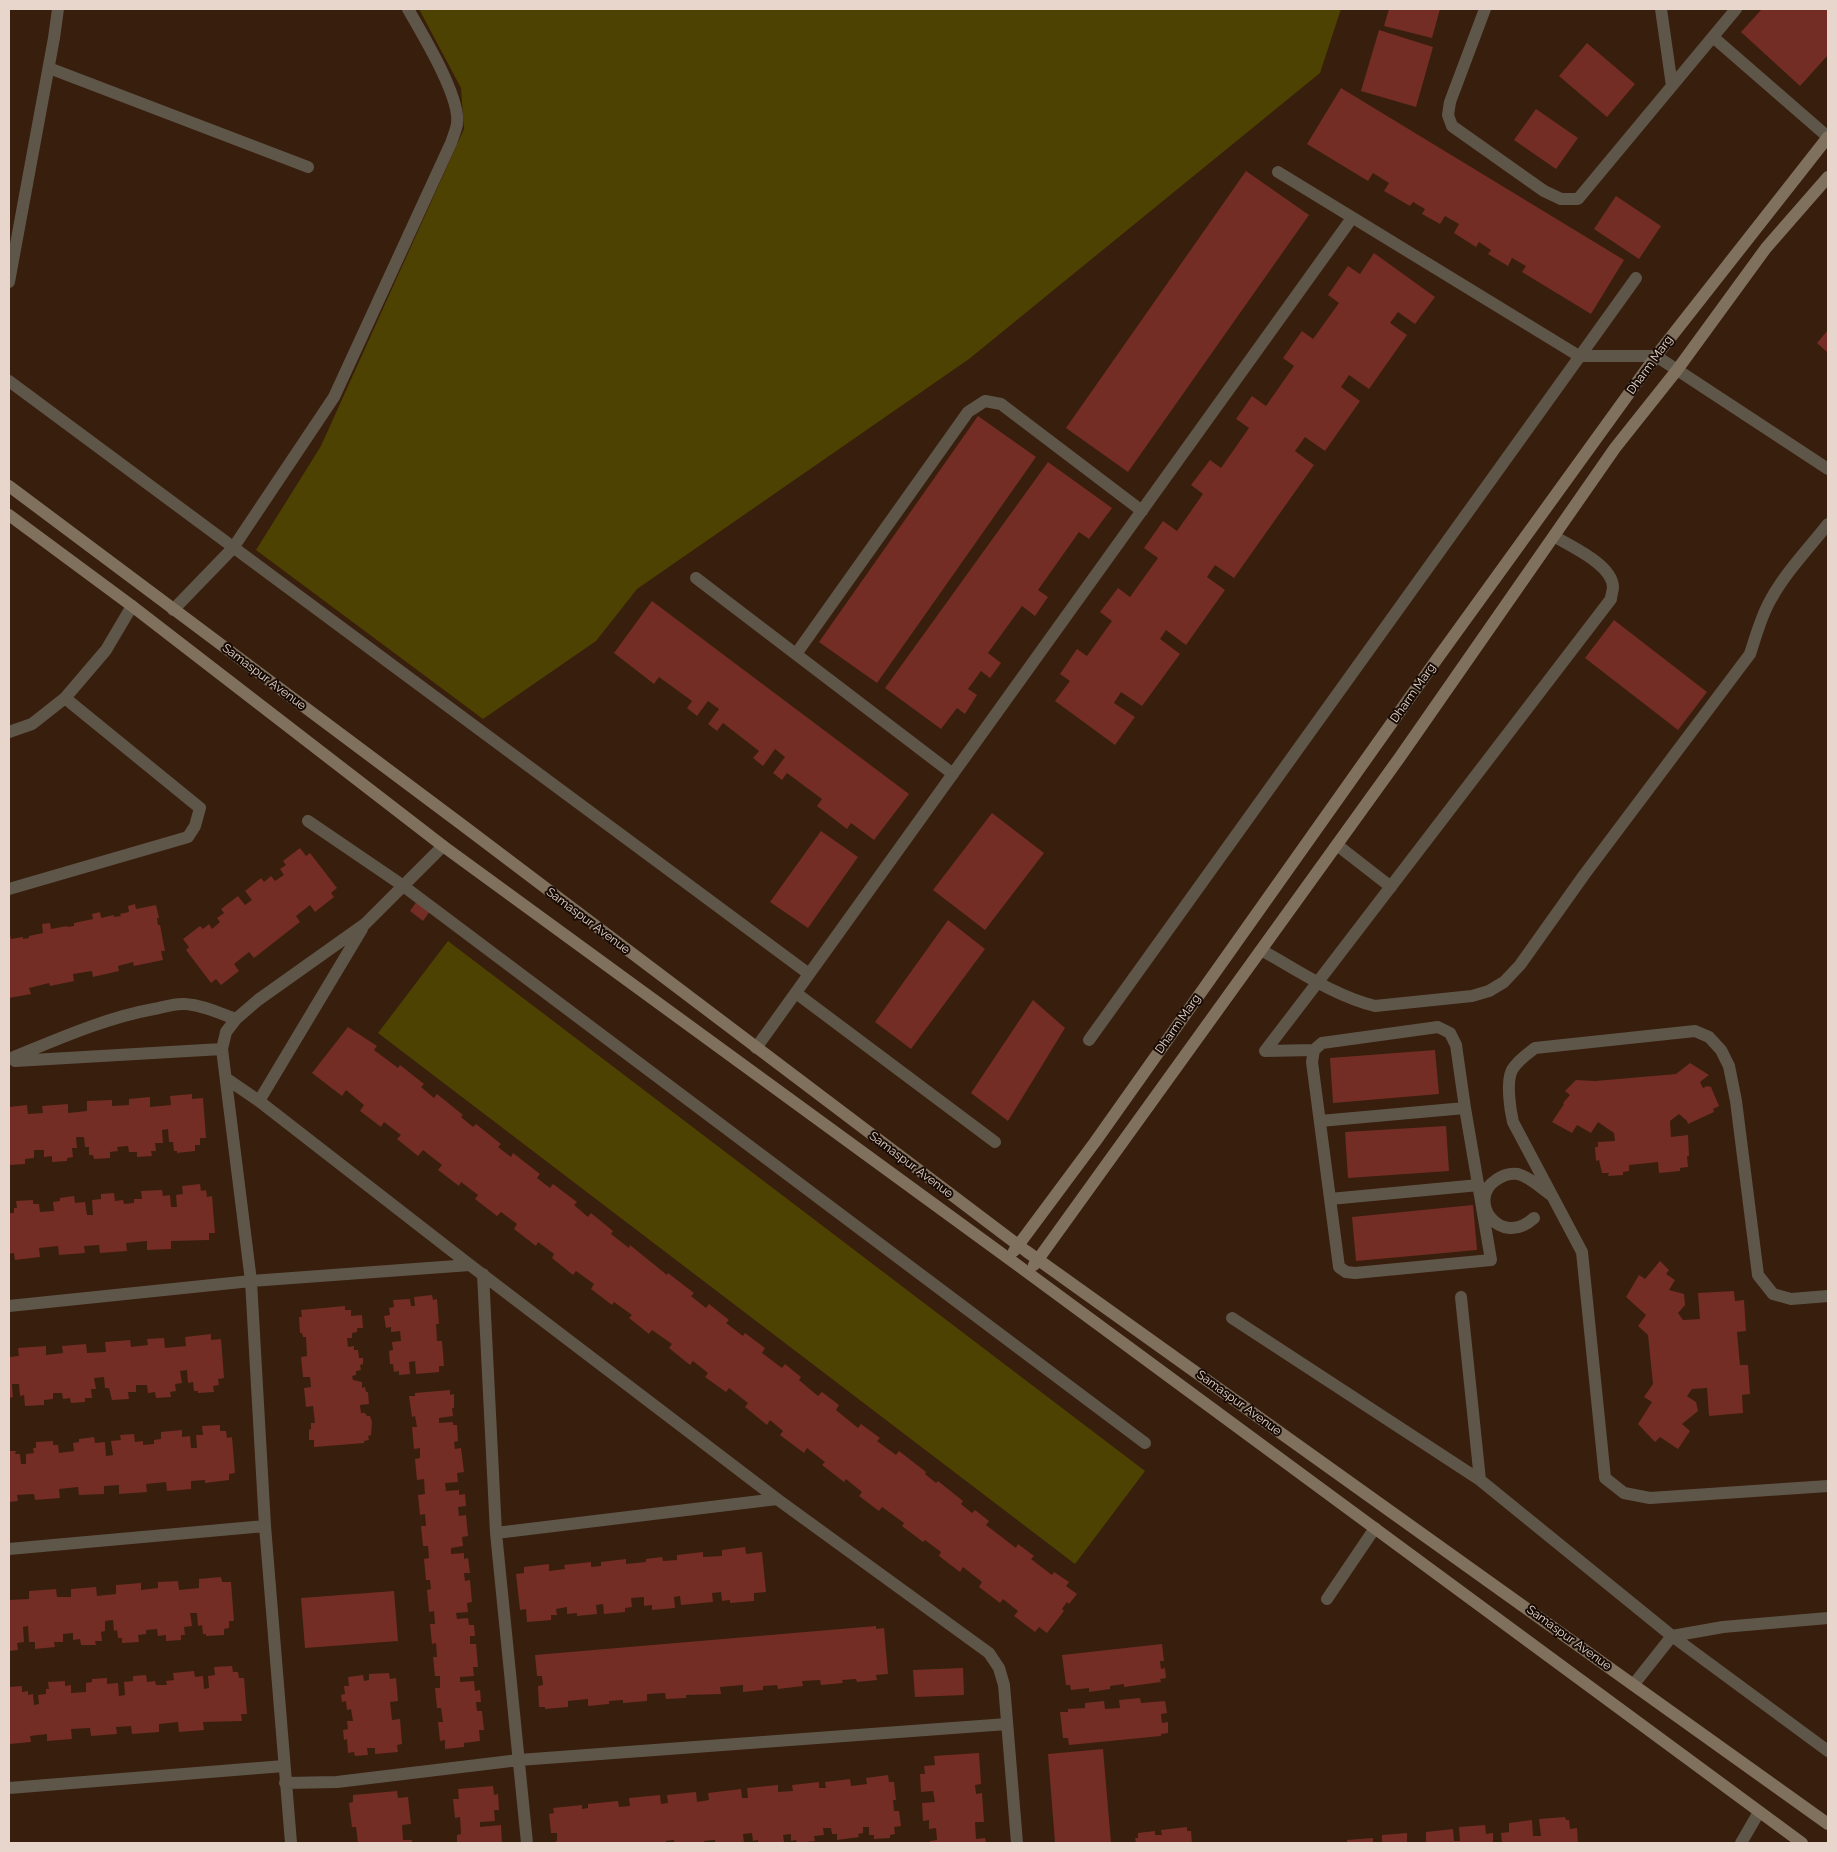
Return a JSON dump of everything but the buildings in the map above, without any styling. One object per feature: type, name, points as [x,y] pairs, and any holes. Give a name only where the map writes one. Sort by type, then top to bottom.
[{"type":"main road","name":"Dharm Marg","points":[[1009,1258],[1100,1134],[1431,667],[1656,356],[1828,137]]},
{"type":"main road","name":"Dharm Marg","points":[[1029,1273],[1337,845],[1615,448],[1677,370],[1766,248],[1828,177]]},
{"type":"main road","name":"Samaspur Avenue","points":[[9,486],[461,824],[1038,1260],[1828,1824]]},
{"type":"main road","name":"Samaspur Avenue","points":[[11,520],[132,606],[443,846],[1009,1258],[1802,1843]]},
{"type":"street","points":[[9,282],[49,68],[58,9]]},
{"type":"street","points":[[173,610],[233,548],[334,397],[451,143],[457,122],[453,98],[438,63],[408,9]]},
{"type":"street","points":[[1485,9],[1450,102],[1448,115],[1452,126],[1544,192],[1561,199],[1578,199],[1736,9]]},
{"type":"street","points":[[1661,9],[1672,86]]},
{"type":"street","points":[[1713,37],[1828,137]]},
{"type":"street","points":[[49,68],[308,167]]},
{"type":"street","points":[[1278,172],[1579,356],[1656,356],[1828,470]]},
{"type":"street","points":[[756,1048],[1352,218]]},
{"type":"street","points":[[1089,1040],[1636,278]]},
{"type":"street","points":[[9,381],[809,974]]},
{"type":"street","points":[[796,654],[968,412],[985,401],[1001,404],[1142,511]]},
{"type":"street","points":[[1261,950],[1352,999],[1375,1006],[1472,996],[1489,991],[1504,982],[1520,965],[1584,875],[1750,654],[1760,623],[1770,601],[1783,580],[1828,524]]},
{"type":"street","points":[[1314,1050],[1312,1062],[1339,1266],[1346,1272],[1355,1273],[1491,1260],[1456,1045],[1450,1033],[1438,1027],[1322,1044],[1314,1050],[1265,1051],[1611,599],[1613,587],[1610,577],[1601,565],[1554,536]]},
{"type":"street","points":[[696,578],[953,774]]},
{"type":"street","points":[[9,732],[32,724],[65,698],[106,650],[132,606]]},
{"type":"street","points":[[9,889],[188,837],[195,826],[200,808],[65,698]]},
{"type":"street","points":[[308,821],[402,885],[1145,1442]]},
{"type":"street","points":[[1337,845],[1391,887]]},
{"type":"street","points":[[291,1843],[265,1526],[251,1281],[222,1049],[226,1032],[236,1019],[258,1000],[365,924],[443,846]]},
{"type":"street","points":[[259,1101],[365,924]]},
{"type":"street","points":[[796,993],[995,1142]]},
{"type":"street","points":[[9,1060],[104,1022],[135,1012],[183,1004],[202,1006],[236,1019]]},
{"type":"street","points":[[1828,1296],[1791,1299],[1773,1294],[1758,1275],[1736,1101],[1728,1066],[1721,1050],[1709,1037],[1695,1031],[1535,1048],[1524,1056],[1512,1071],[1510,1109],[1513,1122],[1582,1252],[1605,1478],[1624,1493],[1650,1498],[1828,1486]]},
{"type":"street","points":[[9,1060],[222,1049]]},
{"type":"street","points":[[226,1079],[259,1101],[777,1499],[989,1654],[999,1668],[1004,1684],[1017,1843]]},
{"type":"street","points":[[1320,1121],[1465,1108]]},
{"type":"street","points":[[1534,1218],[1519,1228],[1510,1229],[1494,1222],[1489,1215],[1485,1198],[1493,1182],[1501,1176],[1519,1174],[1554,1197]]},
{"type":"street","points":[[1330,1199],[1478,1185]]},
{"type":"street","points":[[9,1306],[251,1281],[470,1265]]},
{"type":"street","points":[[483,1274],[496,1534],[527,1843]]},
{"type":"street","points":[[1461,1298],[1480,1480]]},
{"type":"street","points":[[1232,1318],[1480,1480],[1672,1636],[1828,1751]]},
{"type":"street","points":[[496,1534],[777,1499]]},
{"type":"street","points":[[9,1549],[265,1526]]},
{"type":"street","points":[[1327,1599],[1375,1528]]},
{"type":"street","points":[[1634,1684],[1672,1636],[1723,1627],[1828,1618]]},
{"type":"street","points":[[285,1783],[337,1782],[519,1760],[1007,1724]]},
{"type":"street","points":[[9,1788],[284,1766]]},
{"type":"street","points":[[1741,1843],[1759,1812]]},
{"type":"shaded area","points":[[419,9],[1341,9],[1320,73],[969,359],[637,589],[596,641],[483,719],[256,550],[321,446],[464,129],[461,88]]},
{"type":"shaded area","points":[[448,941],[1145,1471],[1075,1564],[378,1033]]}]
